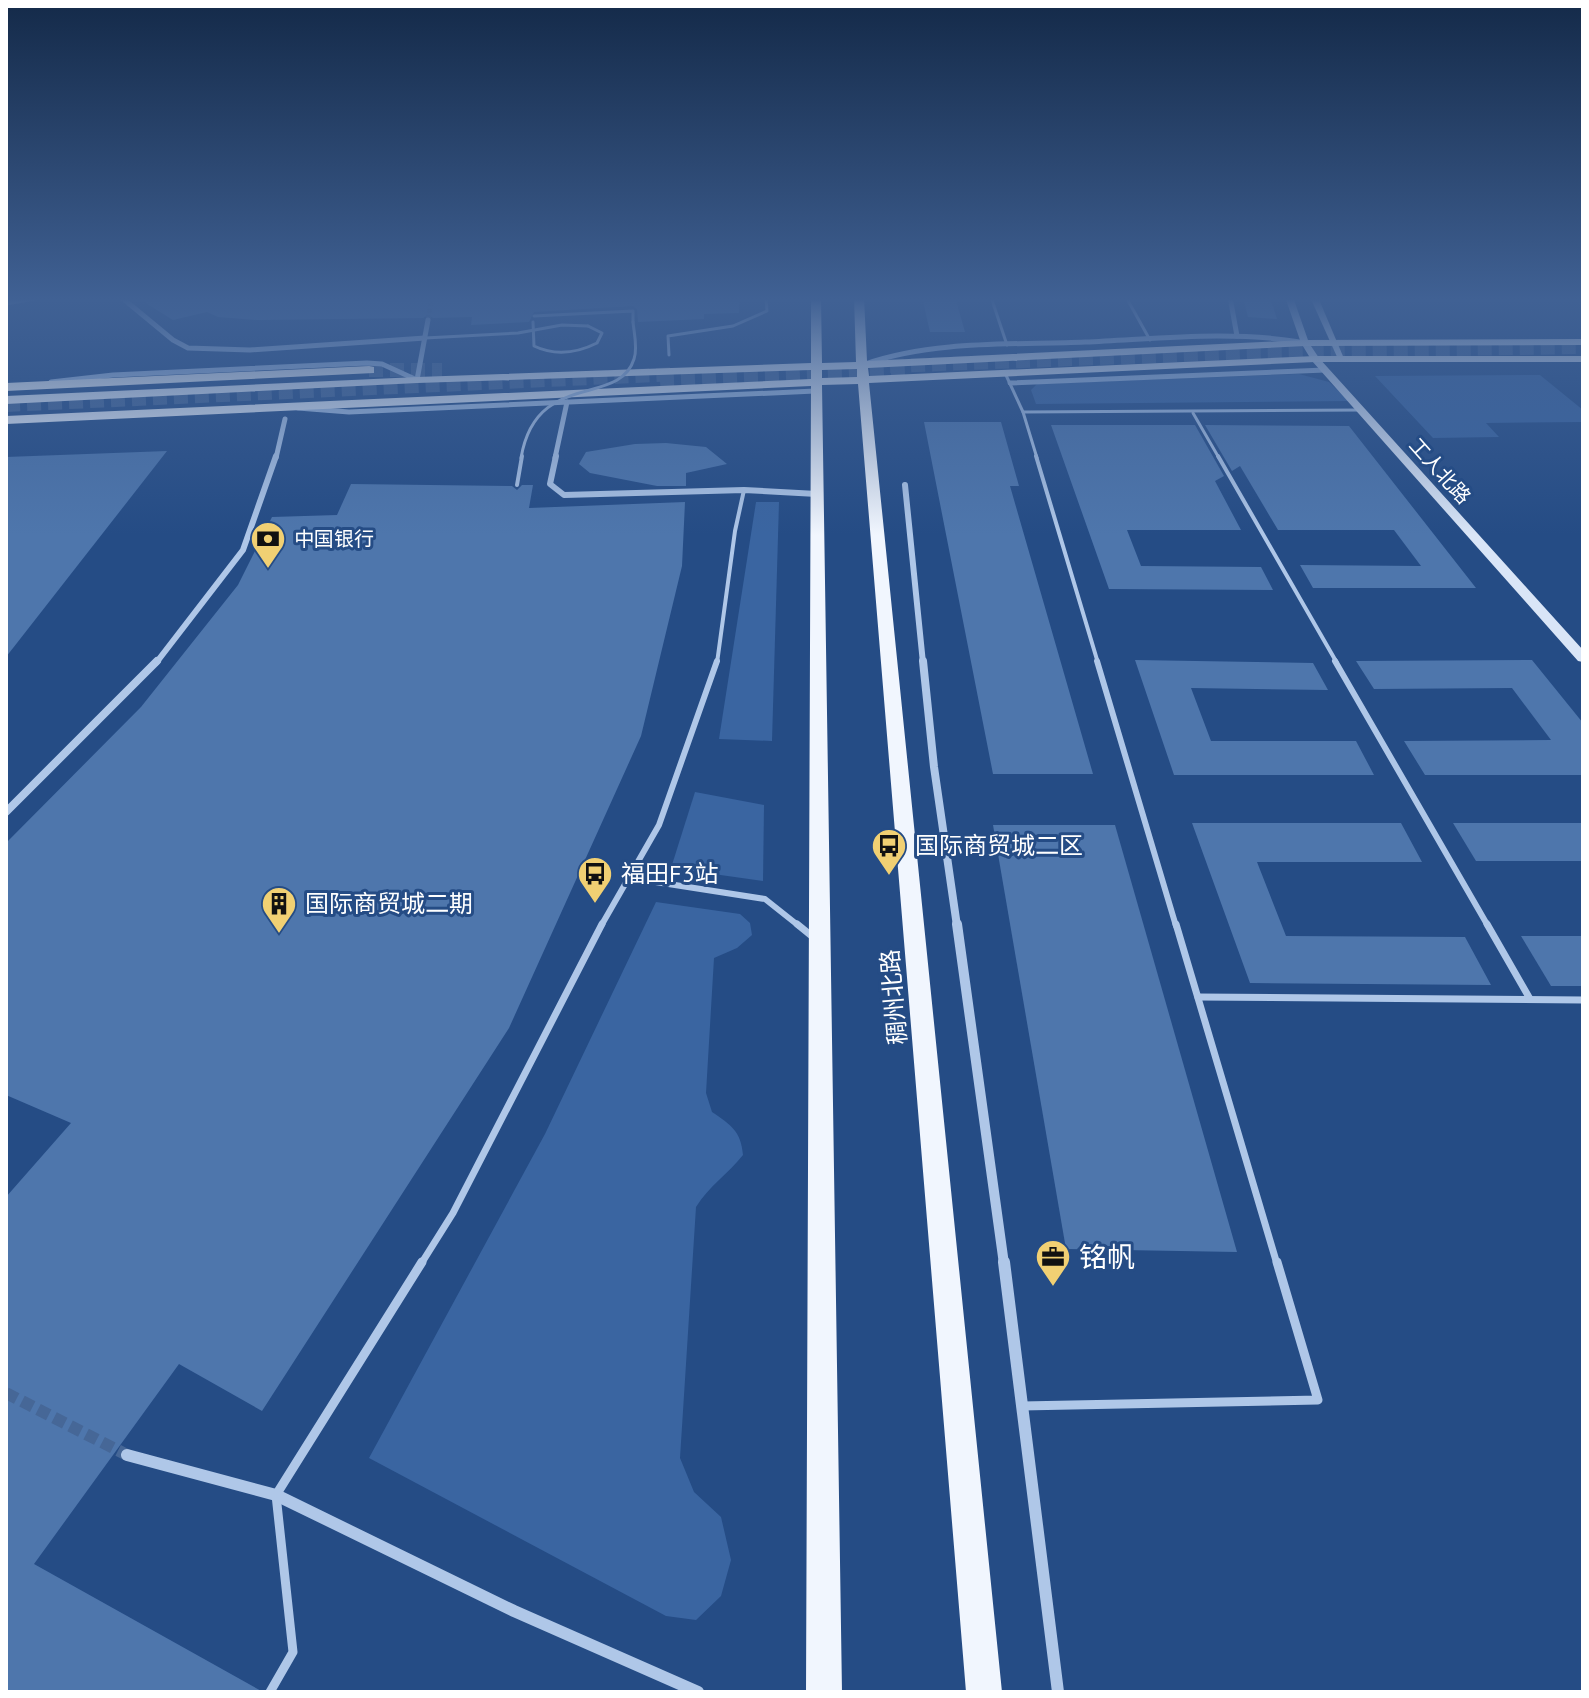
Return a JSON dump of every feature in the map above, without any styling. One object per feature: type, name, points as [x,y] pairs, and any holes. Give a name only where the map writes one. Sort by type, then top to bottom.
[{"type":"highway","points":[[6,387],[242,376]]},
{"type":"main road","points":[[6,420],[285,412],[834,376]]},
{"type":"main road","name":"稠州北路","points":[[862,376],[984,1692]]},
{"type":"main road","points":[[965,376],[1036,376]]},
{"type":"main road","points":[[6,400],[417,380],[815,379]]},
{"type":"main road","points":[[815,379],[824,1692]]},
{"type":"street","points":[[22,387],[104,376]]},
{"type":"street","points":[[409,376],[417,380],[418,376]]},
{"type":"street","points":[[1008,378],[1078,376]]},
{"type":"street","name":"工人北路","points":[[1331,376],[1583,658]]},
{"type":"street","points":[[6,812],[146,675],[243,550],[273,470],[285,412],[567,402],[815,379]]},
{"type":"street","points":[[567,402],[550,484],[564,495],[744,490],[817,494]]},
{"type":"street","points":[[905,485],[934,767],[994,1183],[1058,1692]]},
{"type":"street","points":[[127,1455],[276,1495],[514,1611],[698,1692]]},
{"type":"lane","points":[[517,485],[530,424],[539,413],[552,404],[618,376]]},
{"type":"lane","points":[[1008,378],[1023,412],[1318,1400],[1022,1406]]},
{"type":"lane","points":[[1023,412],[1362,410]]},
{"type":"lane","points":[[1193,413],[1530,999]]},
{"type":"lane","points":[[270,1692],[293,1652],[276,1495],[453,1213],[591,943],[659,825],[718,659],[735,531],[744,490]]},
{"type":"lane","points":[[630,878],[765,899],[819,941]]},
{"type":"lane","points":[[1198,997],[1583,1000]]},
{"type":"shaded area","points":[[1307,376],[1329,382],[1349,401],[1036,404],[1031,390],[1037,384]]},
{"type":"shaded area","points":[[1375,376],[1542,376],[1583,410],[1583,422],[1486,423],[1499,437],[1433,438]]},
{"type":"shaded area","points":[[756,502],[779,502],[772,741],[719,739]]},
{"type":"shaded area","points":[[695,792],[764,805],[763,881],[671,868]]},
{"type":"shaded area","points":[[656,902],[740,914],[750,923],[752,935],[737,948],[714,958],[706,1093],[712,1112],[737,1134],[743,1155],[696,1207],[680,1458],[694,1492],[721,1517],[731,1560],[721,1596],[696,1620],[666,1616],[369,1458],[545,1134]]},
{"type":"building","points":[[924,422],[1001,422],[1019,486],[1010,486],[1093,774],[993,774]]},
{"type":"building","points":[[1051,425],[1195,425],[1224,476],[1215,481],[1241,530],[1127,530],[1141,566],[1261,567],[1273,590],[1109,589]]},
{"type":"building","points":[[1205,425],[1349,426],[1476,588],[1313,588],[1300,565],[1421,566],[1394,530],[1278,530],[1240,466],[1232,471]]},
{"type":"building","points":[[635,444],[706,447],[727,464],[686,473],[686,486],[657,486],[590,473],[579,464],[586,452]]},
{"type":"building","points":[[167,451],[6,657],[6,457]]},
{"type":"building","name":"国际商贸城二期","points":[[351,484],[512,486],[517,490],[522,485],[533,485],[529,508],[685,502],[682,566],[641,736],[509,1028],[262,1411],[179,1364],[34,1564],[263,1692],[6,1692],[6,1197],[71,1123],[6,1095],[6,843],[141,707],[238,585],[272,517],[337,515]]},
{"type":"building","points":[[1135,660],[1313,663],[1328,690],[1191,688],[1211,741],[1356,741],[1374,775],[1174,775]]},
{"type":"building","points":[[1532,660],[1583,723],[1583,775],[1425,775],[1404,741],[1551,740],[1512,688],[1374,689],[1356,661]]},
{"type":"building","points":[[1192,823],[1401,823],[1422,862],[1257,862],[1286,936],[1465,937],[1491,985],[1250,983]]},
{"type":"building","points":[[1453,823],[1583,823],[1583,861],[1476,861]]},
{"type":"building","points":[[993,825],[1115,825],[1237,1252],[1066,1249]]},
{"type":"building","points":[[1521,936],[1583,936],[1583,986],[1551,986]]},
{"type":"tunnel","points":[[6,405],[629,376]]},
{"type":"tunnel","points":[[660,380],[753,376]]},
{"type":"tunnel","points":[[6,1393],[127,1455]]},
{"type":"place","name":"中国银行","points":[[268,570]]},
{"type":"place","name":"国际商贸城二区","points":[[889,877]]},
{"type":"place","name":"福田F3站","points":[[595,905]]},
{"type":"place","name":"国际商贸城二期","points":[[279,935]]},
{"type":"place","name":"铭帆","points":[[1053,1288]]}]
